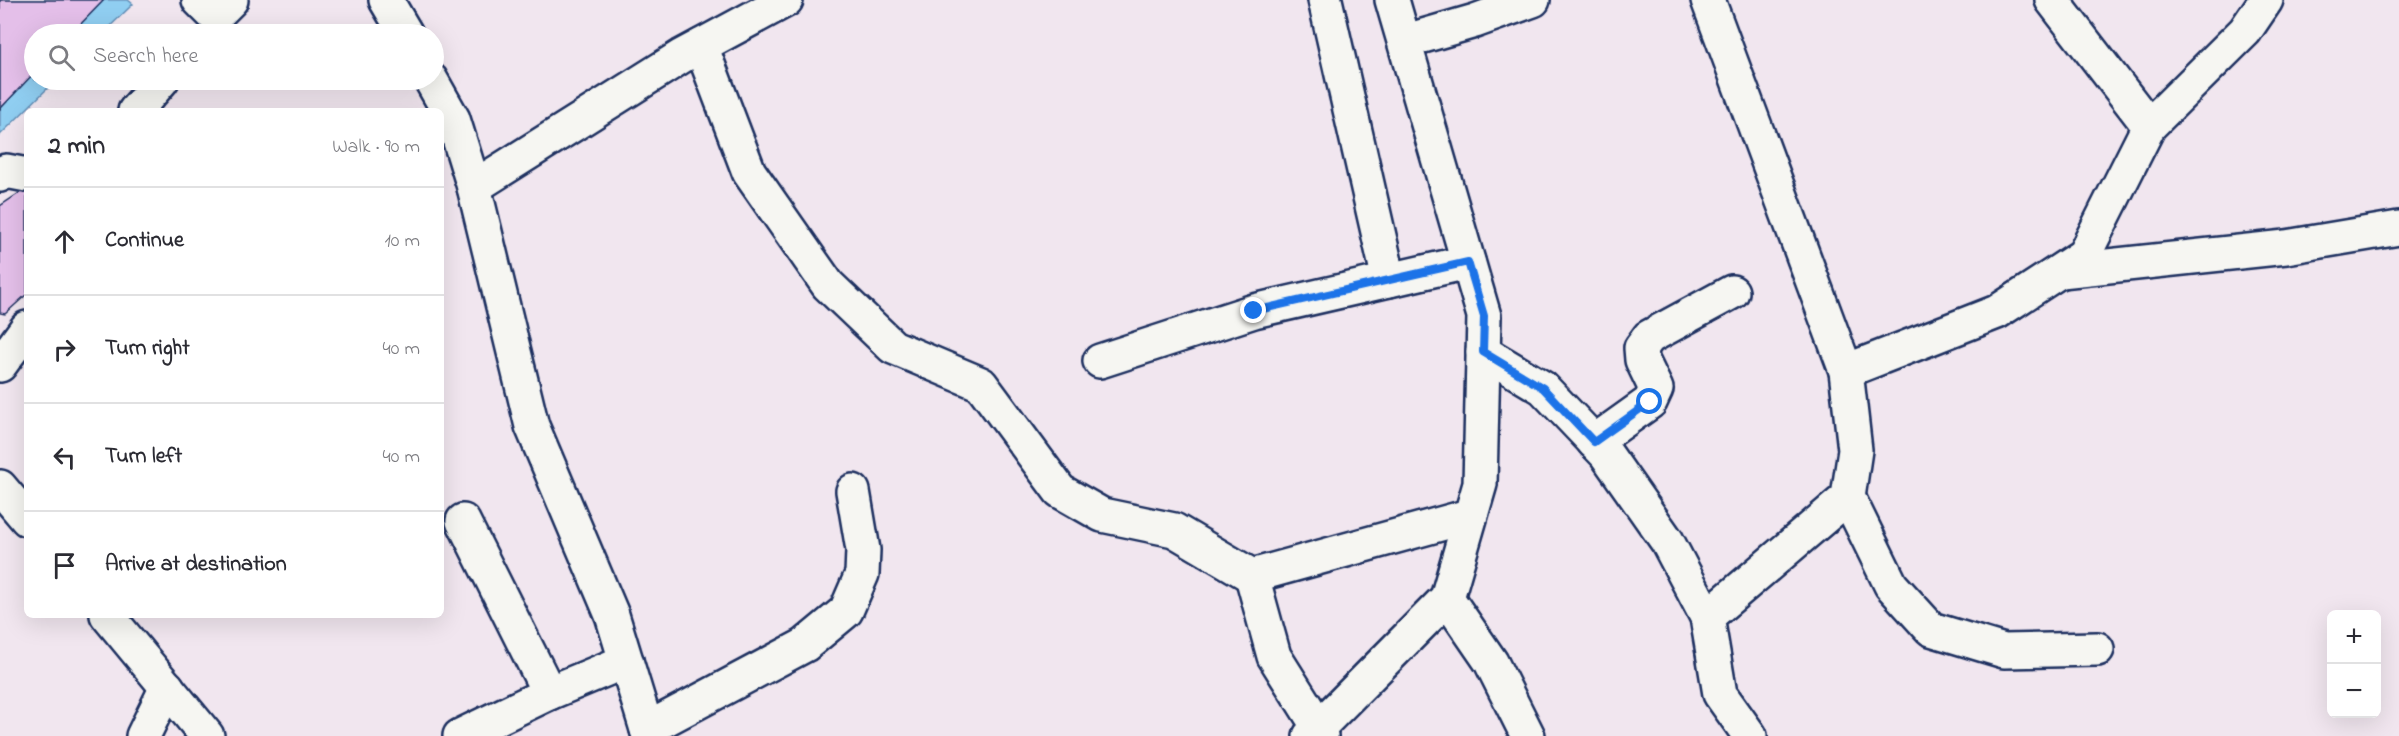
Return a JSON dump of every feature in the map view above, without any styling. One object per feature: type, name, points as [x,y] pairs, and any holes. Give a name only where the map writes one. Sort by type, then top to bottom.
[{"type":"street","points":[[386,0],[400,24]]},
{"type":"street","points":[[474,187],[682,56],[786,0]]},
{"type":"street","points":[[1325,0],[1389,280]]},
{"type":"street","points":[[701,46],[749,172],[828,285],[892,347],[981,384],[1060,490],[1102,515],[1174,530],[1252,576],[1274,656],[1316,733],[1447,598],[1480,484],[1484,316],[1406,41],[1392,0]]},
{"type":"street","points":[[1406,41],[1475,21],[1533,0]]},
{"type":"street","points":[[1708,0],[1846,371],[1855,450],[1848,497],[1891,585],[1931,629],[2004,651],[2097,649]]},
{"type":"street","points":[[2052,0],[2149,126]]},
{"type":"street","points":[[1846,371],[1997,312],[2084,255],[2149,126],[2245,32],[2266,0]]},
{"type":"street","points":[[206,24],[218,2]]},
{"type":"street","points":[[138,108],[153,90]]},
{"type":"street","points":[[436,90],[453,119],[474,187],[532,426],[612,615],[648,732],[805,645],[846,611],[862,574],[863,550],[853,491]]},
{"type":"street","points":[[0,175],[6,171],[24,175]]},
{"type":"street","points":[[2061,271],[2286,247],[2399,228]]},
{"type":"street","points":[[1100,361],[1254,311],[1468,262]]},
{"type":"street","points":[[1594,442],[1650,402],[1656,389],[1642,360],[1641,348],[1649,337],[1732,292]]},
{"type":"street","points":[[0,365],[24,332]]},
{"type":"street","points":[[1483,352],[1543,388],[1606,454],[1667,542],[1707,617],[1720,694],[1750,736]]},
{"type":"street","points":[[0,487],[24,515]]},
{"type":"street","points":[[1707,617],[1848,497]]},
{"type":"street","points":[[1252,576],[1469,516]]},
{"type":"street","points":[[463,521],[549,693]]},
{"type":"street","points":[[1447,598],[1491,662],[1528,736]]},
{"type":"street","points":[[110,618],[207,736]]},
{"type":"street","points":[[460,736],[549,693],[626,661]]},
{"type":"street","points":[[143,736],[167,687]]},
{"type":"water","points":[[0,0],[128,0],[133,4],[112,24],[24,24],[24,90],[46,90],[27,108],[24,108],[24,111],[0,135]]},
{"type":"building","points":[[0,0],[104,0],[81,24],[24,24],[24,84],[0,109]]},
{"type":"building","points":[[24,190],[24,297],[5,314],[0,313],[0,206]]},
{"type":"route","points":[[1254,311],[1468,262],[1484,316],[1483,352],[1543,388],[1594,442],[1650,402]]}]
